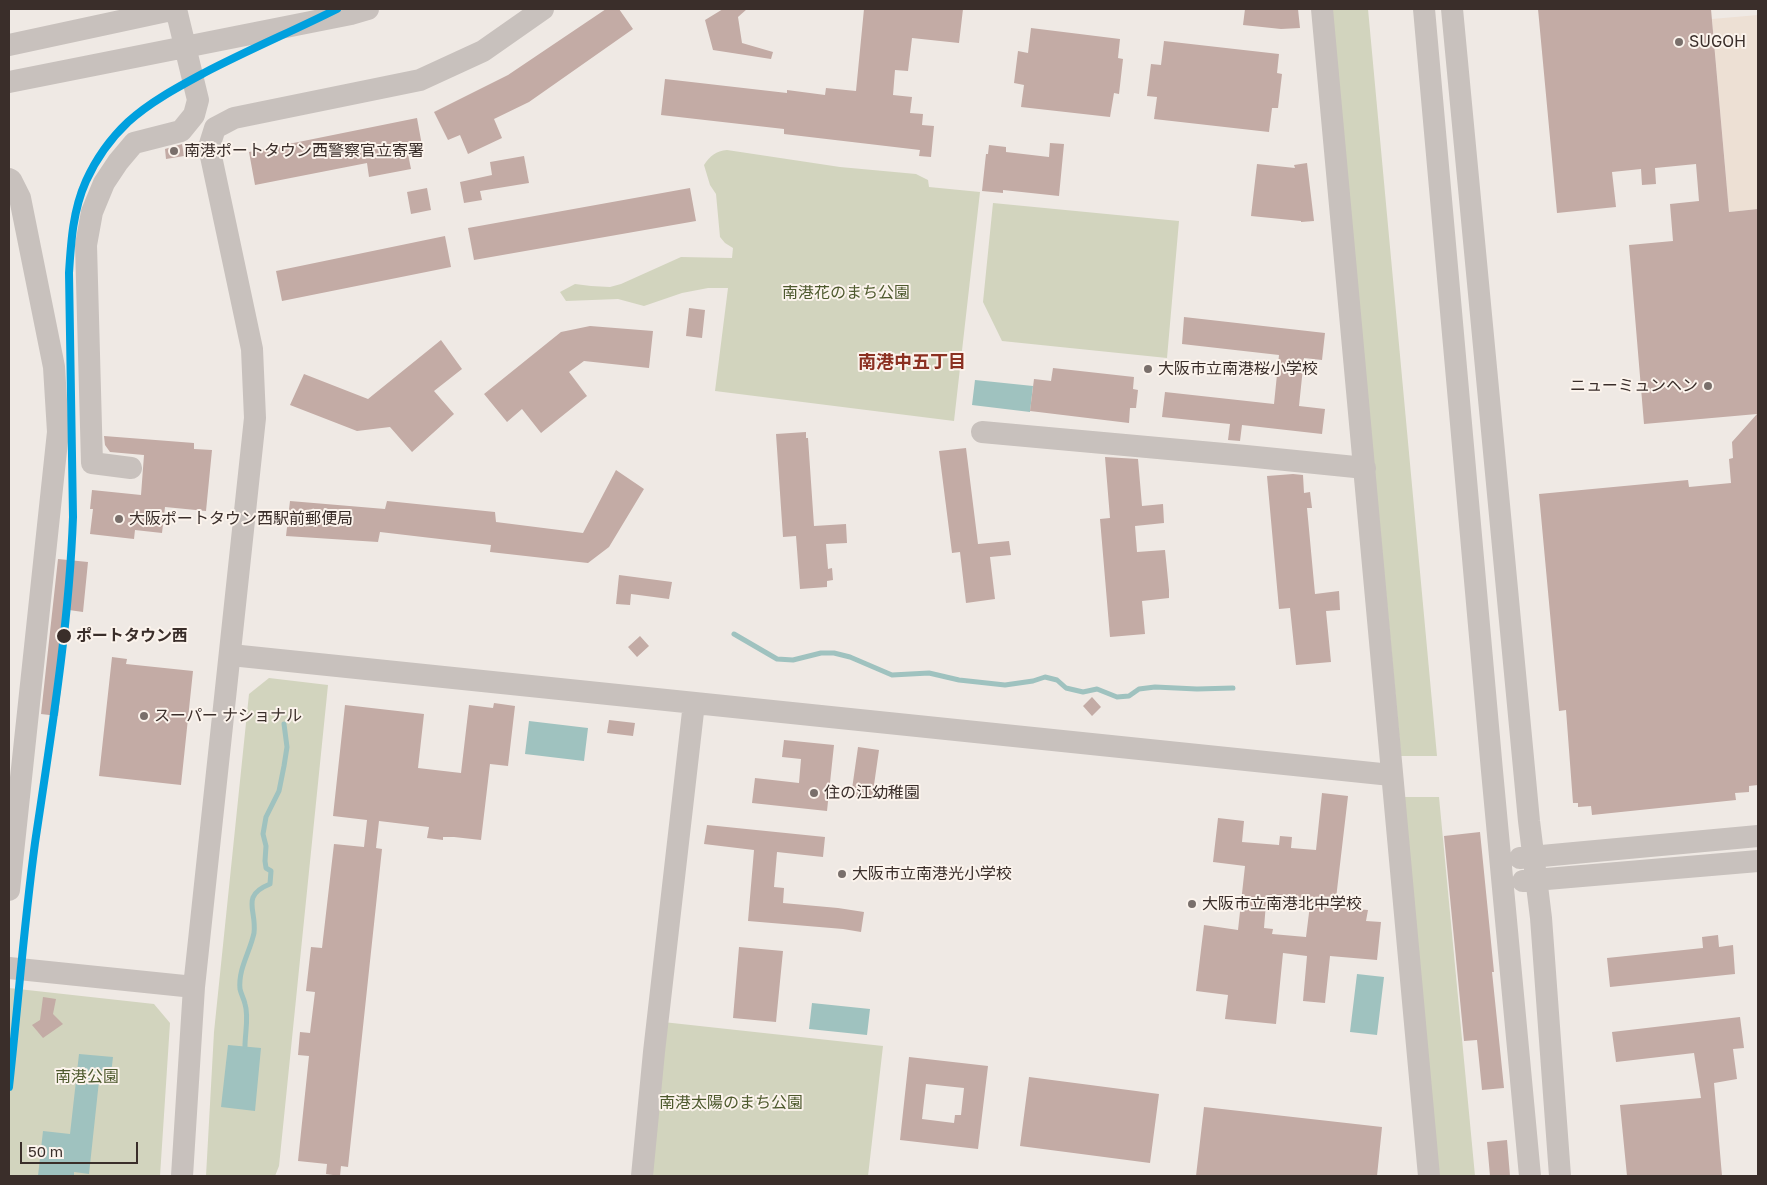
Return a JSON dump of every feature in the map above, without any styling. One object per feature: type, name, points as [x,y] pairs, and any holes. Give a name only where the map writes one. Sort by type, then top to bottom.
[{"type":"street","points":[[9,45],[176,9],[198,100],[194,115],[181,130],[134,143],[118,162],[104,183],[92,212],[86,245],[92,463],[131,468]]},
{"type":"street","points":[[9,82],[351,14],[368,9]]},
{"type":"street","points":[[182,1176],[194,987],[255,418],[252,349],[209,147],[215,128],[234,118],[420,80],[483,51],[543,9]]},
{"type":"street","points":[[1322,9],[1429,1176]]},
{"type":"street","points":[[1424,9],[1530,1176]]},
{"type":"street","points":[[1452,9],[1541,918],[1560,1176]]},
{"type":"street","points":[[9,179],[20,198],[54,367],[58,432],[9,890]]},
{"type":"street","points":[[982,432],[1365,468]]},
{"type":"street","points":[[231,655],[1392,775]]},
{"type":"street","points":[[642,1176],[654,1052],[694,703]]},
{"type":"street","points":[[1502,859],[1758,836]]},
{"type":"street","points":[[1504,883],[1758,861]]},
{"type":"street","points":[[9,968],[194,987]]},
{"type":"green space","points":[[1332,9],[1368,9],[1437,756],[1401,756]]},
{"type":"green space","name":"南港花のまち公園","points":[[727,150],[840,167],[916,174],[928,180],[929,187],[980,192],[954,421],[715,391],[728,288],[708,288],[682,293],[644,306],[618,299],[566,301],[560,292],[575,284],[610,287],[621,284],[681,257],[732,258],[733,248],[720,237],[716,194],[710,185],[704,165],[714,154]]},
{"type":"green space","points":[[993,203],[1179,221],[1167,358],[1002,341],[983,302]]},
{"type":"green space","points":[[269,678],[328,685],[279,1166],[275,1176],[206,1176],[214,1032],[249,694]]},
{"type":"green space","points":[[1404,797],[1439,797],[1475,1176],[1439,1176]]},
{"type":"green space","name":"南港公園","points":[[9,988],[154,1004],[170,1023],[160,1176],[9,1176]]},
{"type":"green space","name":"南港太陽のまち公園","points":[[663,1022],[883,1046],[868,1176],[646,1176]]},
{"type":"shaded area","points":[[1758,15],[1758,209],[1729,212],[1712,19]]},
{"type":"water","points":[[975,380],[1033,386],[1030,412],[972,405]]},
{"type":"water","points":[[529,721],[588,728],[584,761],[525,754]]},
{"type":"water","points":[[1357,974],[1384,977],[1377,1035],[1350,1032]]},
{"type":"water","points":[[812,1003],[870,1009],[867,1035],[809,1029]]},
{"type":"water","points":[[228,1045],[261,1048],[255,1111],[221,1107]]},
{"type":"water","points":[[79,1054],[113,1057],[110,1082],[99,1081],[89,1174],[74,1172],[74,1176],[38,1176],[43,1131],[70,1134]]},
{"type":"building","points":[[606,9],[619,9],[633,29],[529,102],[494,119],[502,138],[468,154],[460,135],[448,140],[434,112],[508,75]]},
{"type":"building","points":[[723,9],[747,9],[738,17],[742,43],[773,52],[771,59],[713,50],[705,20]]},
{"type":"building","points":[[864,9],[963,9],[959,43],[912,38],[908,71],[895,70],[893,95],[912,97],[910,113],[923,114],[922,125],[934,126],[931,157],[919,156],[920,150],[784,134],[784,129],[661,115],[665,79],[787,93],[787,90],[825,95],[826,88],[856,91]]},
{"type":"building","points":[[1245,9],[1298,9],[1300,28],[1281,29],[1243,25]]},
{"type":"building","points":[[1538,9],[1711,9],[1729,212],[1758,209],[1758,785],[1749,786],[1749,792],[1735,793],[1736,800],[1592,815],[1591,806],[1578,807],[1578,803],[1573,803],[1566,710],[1559,711],[1539,494],[1688,480],[1689,487],[1731,483],[1729,459],[1733,458],[1732,442],[1757,414],[1644,424],[1629,245],[1673,241],[1670,204],[1699,201],[1696,164],[1655,168],[1656,184],[1642,185],[1641,169],[1612,172],[1616,207],[1557,213]]},
{"type":"building","points":[[1031,28],[1120,39],[1118,58],[1123,59],[1119,94],[1114,93],[1110,117],[1021,107],[1024,85],[1014,83],[1018,51],[1028,53]]},
{"type":"building","points":[[1164,41],[1279,54],[1277,73],[1282,74],[1278,108],[1272,108],[1269,132],[1154,119],[1157,97],[1147,96],[1151,64],[1161,65]]},
{"type":"building","points":[[417,118],[423,151],[408,154],[411,169],[369,177],[367,163],[255,185],[249,152]]},
{"type":"building","points":[[1050,143],[1064,144],[1059,196],[1003,190],[1003,193],[982,191],[986,154],[988,154],[989,145],[1006,147],[1006,152],[1049,157]]},
{"type":"building","name":"南港ポートタウン西警察官立寄署","points":[[182,144],[184,156],[166,159],[165,149]]},
{"type":"building","points":[[524,156],[529,183],[480,191],[482,200],[464,203],[460,182],[492,175],[490,162]]},
{"type":"building","points":[[1307,163],[1314,221],[1301,222],[1251,216],[1257,164],[1295,168],[1294,165]]},
{"type":"building","points":[[427,188],[431,210],[411,214],[407,192]]},
{"type":"building","points":[[690,188],[696,221],[474,260],[468,228]]},
{"type":"building","points":[[445,236],[451,267],[282,301],[276,271]]},
{"type":"building","points":[[689,308],[705,310],[702,338],[686,336]]},
{"type":"building","points":[[1184,317],[1325,333],[1322,360],[1304,358],[1299,406],[1325,409],[1322,434],[1242,425],[1240,441],[1228,440],[1230,424],[1162,417],[1165,392],[1274,404],[1279,355],[1182,344]]},
{"type":"building","points":[[590,326],[653,331],[649,368],[584,361],[569,372],[587,396],[541,433],[522,409],[507,422],[484,394],[561,332]]},
{"type":"building","points":[[441,340],[462,369],[434,391],[454,414],[412,452],[390,427],[357,431],[290,405],[304,374],[368,399]]},
{"type":"building","points":[[1053,368],[1134,377],[1133,389],[1138,390],[1136,408],[1130,408],[1129,423],[1030,411],[1034,379],[1051,381]]},
{"type":"building","points":[[806,432],[814,526],[846,524],[847,543],[826,544],[828,569],[832,568],[833,580],[827,581],[827,587],[800,589],[796,536],[783,537],[776,434]]},
{"type":"building","points":[[104,436],[194,443],[194,449],[212,450],[206,511],[165,507],[162,533],[135,530],[134,539],[90,534],[93,509],[90,509],[92,490],[141,495],[144,455],[110,452],[105,445]]},
{"type":"building","points":[[966,448],[978,544],[1009,541],[1011,555],[990,557],[995,599],[966,603],[960,552],[952,553],[939,451]]},
{"type":"building","points":[[1105,457],[1138,459],[1142,506],[1163,504],[1164,523],[1135,526],[1137,552],[1165,550],[1169,590],[1169,598],[1142,601],[1145,634],[1110,637],[1100,519],[1110,518]]},
{"type":"building","points":[[616,470],[644,489],[609,547],[588,563],[490,552],[491,545],[380,532],[378,542],[286,536],[290,501],[385,509],[387,501],[495,512],[496,522],[583,533]]},
{"type":"building","points":[[1303,475],[1304,493],[1310,492],[1312,508],[1307,508],[1315,594],[1339,591],[1340,610],[1326,611],[1331,662],[1296,665],[1290,608],[1279,609],[1267,476]]},
{"type":"building","points":[[58,559],[88,562],[83,612],[69,610],[58,716],[41,714]]},
{"type":"building","points":[[619,575],[672,582],[669,599],[631,594],[630,605],[616,604]]},
{"type":"building","points":[[640,636],[649,646],[637,657],[628,647]]},
{"type":"building","points":[[112,657],[127,659],[126,664],[193,671],[181,785],[99,776]]},
{"type":"building","points":[[1092,697],[1101,707],[1092,716],[1083,706]]},
{"type":"building","points":[[494,703],[515,706],[508,766],[490,764],[481,840],[454,837],[443,837],[443,840],[427,838],[429,827],[379,821],[376,848],[382,849],[348,1167],[341,1166],[340,1176],[326,1174],[327,1164],[298,1161],[309,1056],[298,1055],[300,1032],[310,1033],[315,992],[306,991],[311,947],[322,948],[334,844],[364,847],[367,820],[333,816],[345,705],[424,714],[418,768],[461,773],[469,705],[493,708]]},
{"type":"building","points":[[609,720],[635,723],[633,736],[607,733]]},
{"type":"building","points":[[784,740],[834,745],[827,811],[752,803],[755,778],[799,783],[801,759],[782,757]]},
{"type":"building","points":[[858,747],[879,750],[872,799],[851,796]]},
{"type":"building","points":[[1322,793],[1348,796],[1335,907],[1368,910],[1366,921],[1381,922],[1377,960],[1330,956],[1325,1003],[1303,1001],[1307,956],[1283,953],[1276,1024],[1225,1019],[1228,995],[1196,991],[1204,925],[1238,930],[1245,866],[1213,862],[1218,818],[1244,821],[1242,842],[1279,845],[1280,836],[1292,837],[1291,848],[1316,850]],"holes":[[[1266,903],[1310,905],[1306,937],[1272,934],[1273,929],[1264,928]]]},
{"type":"building","points":[[707,825],[825,837],[823,857],[777,852],[774,887],[784,888],[783,903],[864,912],[861,932],[748,921],[754,850],[704,844]]},
{"type":"building","points":[[1480,832],[1504,1088],[1482,1090],[1477,1040],[1464,1041],[1444,836]]},
{"type":"building","points":[[1718,935],[1719,947],[1733,945],[1735,974],[1610,987],[1607,958],[1703,948],[1702,937]]},
{"type":"building","points":[[739,947],[783,951],[776,1022],[733,1018]]},
{"type":"building","points":[[43,997],[56,999],[53,1014],[63,1024],[43,1038],[32,1025],[40,1020]]},
{"type":"building","points":[[1740,1017],[1744,1048],[1733,1049],[1737,1079],[1714,1083],[1722,1176],[1627,1176],[1620,1105],[1701,1098],[1694,1053],[1616,1062],[1612,1032]]},
{"type":"building","points":[[909,1057],[988,1066],[978,1149],[900,1140]],"holes":[[[926,1084],[964,1088],[961,1115],[955,1115],[954,1123],[922,1119]]]},
{"type":"building","points":[[1029,1077],[1159,1094],[1150,1163],[1020,1146]]},
{"type":"building","points":[[1204,1107],[1382,1127],[1377,1176],[1196,1176]]},
{"type":"building","points":[[1507,1140],[1510,1176],[1490,1176],[1487,1142]]},
{"type":"waterway","points":[[734,634],[777,659],[793,660],[821,653],[834,653],[850,657],[892,675],[929,673],[959,680],[1005,685],[1033,681],[1045,677],[1057,680],[1066,688],[1083,692],[1097,689],[1117,697],[1129,696],[1139,689],[1155,687],[1233,688]]},
{"type":"waterway","points":[[245,1046],[247,1014],[240,982],[242,968],[254,933],[253,899],[255,893],[270,884],[271,871],[266,868],[266,846],[263,834],[266,817],[279,791],[284,766],[287,747],[284,724]]},
{"type":"transit line","points":[[9,1087],[31,873],[68,599],[73,517],[69,273],[72,237],[78,203],[90,173],[115,135],[155,101],[237,56],[337,9]]},
{"type":"place","name":"SUGOH","points":[[1679,42]]},
{"type":"place","name":"南港ポートタウン西警察官立寄署","points":[[174,151]]},
{"type":"place","name":"大阪市立南港桜小学校","points":[[1148,369]]},
{"type":"place","name":"ニューミュンヘン","points":[[1708,386]]},
{"type":"place","name":"大阪ポートタウン西駅前郵便局","points":[[119,519]]},
{"type":"place","name":"ポートタウン西","points":[[64,636]]},
{"type":"place","name":"スーパー ナショナル","points":[[144,716]]},
{"type":"place","name":"住の江幼稚園","points":[[814,793]]},
{"type":"place","name":"大阪市立南港光小学校","points":[[842,874]]},
{"type":"place","name":"大阪市立南港北中学校","points":[[1192,904]]},
{"type":"district","name":"南港中五丁目","points":[[912,362]]}]
